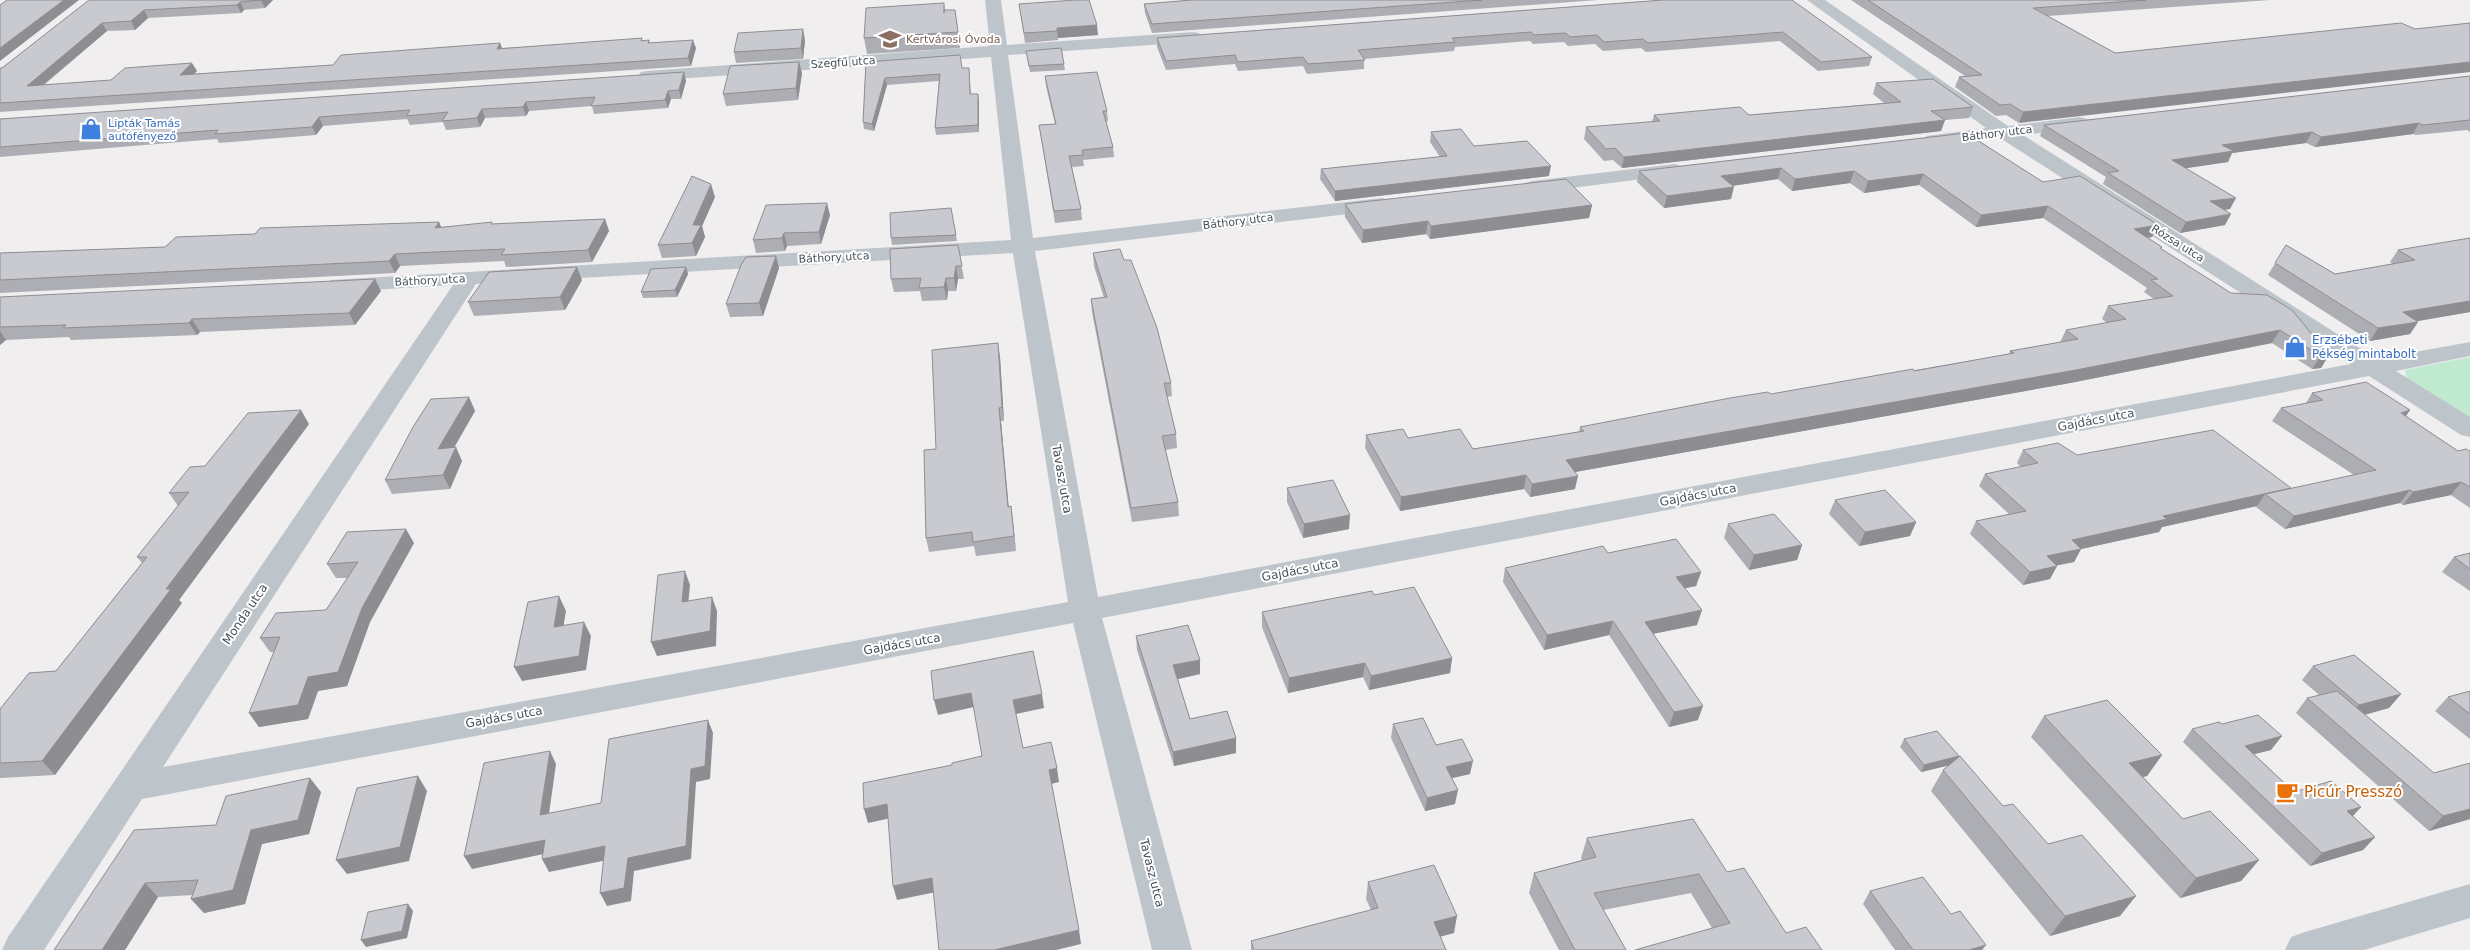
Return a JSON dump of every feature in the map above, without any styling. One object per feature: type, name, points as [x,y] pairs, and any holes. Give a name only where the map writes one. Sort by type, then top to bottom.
[{"type":"street","name":"Tavasz utca","points":[[993,0],[1023,246],[1085,610],[1172,950]]},
{"type":"street","name":"Rózsa utca","points":[[1815,0],[2004,132],[2470,429]]},
{"type":"street","name":"Szegfű utca","points":[[634,77],[1208,36]]},
{"type":"street","name":"Báthory utca","points":[[1914,142],[2102,120]]},
{"type":"street","points":[[1508,190],[1696,168]]},
{"type":"street","name":"Báthory utca","points":[[319,286],[1023,246],[1399,202]]},
{"type":"street","name":"Monda utca","points":[[22,950],[469,278]]},
{"type":"street","name":"Gajdács utca","points":[[130,786],[1085,610],[2470,349]]},
{"type":"street","points":[[2305,950],[2470,902]]},
{"type":"green space","points":[[2470,357],[2470,421],[2407,379],[2405,370]]},
{"type":"building","points":[[7,0],[64,0],[0,48],[0,5]]},
{"type":"building","points":[[89,0],[261,0],[240,2],[237,5],[144,10],[131,21],[102,23],[27,86],[111,80],[125,68],[192,63],[180,75],[333,65],[341,55],[500,43],[497,49],[642,38],[641,41],[649,40],[648,43],[693,40],[688,58],[0,103],[0,68]]},
{"type":"building","points":[[1089,0],[1097,25],[1057,28],[1057,31],[1024,33],[1019,4]]},
{"type":"building","points":[[1192,0],[1482,0],[1152,24],[1144,4]]},
{"type":"building","points":[[1663,0],[1792,0],[1872,57],[1821,62],[1783,32],[1648,43],[1643,39],[1604,42],[1597,35],[1570,37],[1566,33],[1534,35],[1531,32],[1452,38],[1455,42],[1358,50],[1365,60],[1308,64],[1303,57],[1238,62],[1235,55],[1166,61],[1157,38]]},
{"type":"building","points":[[1868,0],[2146,0],[2033,8],[2115,53],[2401,23],[2415,29],[2470,23],[2470,62],[2023,112],[2010,104],[2000,105],[1959,77],[1982,75]]},
{"type":"building","points":[[944,3],[944,10],[955,10],[958,32],[864,38],[866,8]]},
{"type":"building","points":[[803,29],[801,48],[734,52],[738,33]]},
{"type":"building","points":[[1061,48],[1064,64],[1029,66],[1026,51]]},
{"type":"building","points":[[960,55],[962,68],[969,68],[970,94],[978,94],[978,125],[935,128],[940,74],[885,78],[872,124],[863,122],[866,62]]},
{"type":"building","points":[[799,62],[796,88],[723,94],[730,66]]},
{"type":"building","points":[[684,72],[679,90],[668,91],[665,100],[591,106],[595,97],[526,102],[523,107],[482,109],[477,118],[442,121],[448,112],[406,116],[410,110],[319,117],[312,127],[215,134],[218,130],[0,147],[0,119]]},
{"type":"building","points":[[1097,72],[1107,111],[1103,111],[1113,147],[1082,150],[1083,155],[1069,156],[1081,209],[1054,211],[1039,125],[1056,124],[1045,76]]},
{"type":"building","points":[[2470,76],[2470,120],[2423,125],[2419,123],[2321,137],[2312,132],[2222,145],[2234,151],[2172,160],[2236,198],[2210,201],[2231,214],[2186,222],[2108,173],[2119,171],[2044,125]]},
{"type":"building","points":[[1933,79],[1973,107],[1931,111],[1945,120],[1624,157],[1615,148],[1606,149],[1586,127],[1660,121],[1654,115],[1740,107],[1749,115],[1901,102],[1876,83]]},
{"type":"building","points":[[1461,129],[1474,146],[1527,141],[1551,166],[1335,191],[1321,169],[1447,156],[1431,132]]},
{"type":"building","points":[[1966,133],[2043,182],[2080,176],[2158,225],[2134,229],[2162,247],[2160,248],[2231,293],[2267,295],[2292,310],[2329,355],[2321,356],[2280,330],[2076,370],[1566,460],[1578,476],[1532,484],[1526,475],[1401,497],[1366,435],[1403,429],[1408,438],[1460,429],[1473,449],[1584,431],[1580,427],[1730,398],[1768,392],[1771,394],[1913,369],[1914,371],[2078,339],[2066,330],[2126,319],[2108,306],[2173,296],[2151,280],[2158,279],[2048,206],[1981,215],[1923,174],[1868,181],[1854,171],[1795,179],[1781,168],[1721,176],[1734,187],[1667,196],[1639,171]]},
{"type":"building","points":[[692,176],[711,184],[693,225],[701,225],[692,243],[658,245]]},
{"type":"building","points":[[1566,179],[1592,205],[1431,226],[1428,221],[1363,230],[1345,204]]},
{"type":"building","points":[[827,203],[819,232],[784,233],[782,238],[753,240],[766,205]]},
{"type":"building","points":[[951,208],[956,235],[891,238],[890,213]]},
{"type":"building","points":[[605,219],[588,250],[501,255],[505,249],[395,254],[389,261],[0,280],[0,253],[165,247],[176,237],[255,234],[260,228],[439,222],[435,228],[492,222],[491,224]]},
{"type":"building","points":[[2470,238],[2470,301],[2403,312],[2418,322],[2378,328],[2275,263],[2286,245],[2335,274],[2415,260],[2398,250]]},
{"type":"building","points":[[958,245],[962,266],[956,266],[954,278],[946,278],[944,287],[919,288],[921,278],[891,279],[890,249]]},
{"type":"building","points":[[1120,249],[1124,260],[1131,260],[1157,328],[1171,383],[1164,383],[1176,434],[1162,436],[1178,502],[1131,508],[1091,299],[1107,297],[1093,253]]},
{"type":"building","points":[[776,256],[759,303],[726,304],[746,257]]},
{"type":"building","points":[[577,267],[560,297],[468,302],[489,272]]},
{"type":"building","points":[[686,267],[675,290],[641,292],[651,269]]},
{"type":"building","points":[[375,279],[349,313],[192,319],[189,323],[63,328],[66,325],[0,327],[0,297]]},
{"type":"building","points":[[998,343],[1002,407],[999,408],[1008,507],[1011,506],[1014,536],[973,542],[972,532],[926,538],[924,450],[936,449],[932,350]]},
{"type":"building","points":[[2366,382],[2410,410],[2401,413],[2458,451],[2466,449],[2470,451],[2470,487],[2461,482],[2413,492],[2410,490],[2294,516],[2265,494],[2376,470],[2281,408],[2323,400],[2312,393]]},
{"type":"building","points":[[469,397],[438,449],[456,447],[443,475],[385,480],[413,427],[431,399]]},
{"type":"building","points":[[301,410],[166,589],[171,589],[42,761],[0,763],[0,709],[29,673],[56,671],[147,557],[137,557],[189,492],[169,493],[190,467],[205,466],[248,413]]},
{"type":"building","points":[[2213,430],[2291,488],[2163,516],[2167,519],[2072,540],[2081,549],[2047,556],[2057,566],[2030,572],[1976,521],[2026,511],[1985,474],[2038,463],[2023,450],[2058,443],[2077,455]]},
{"type":"building","points":[[1333,480],[1350,515],[1304,524],[1287,488]]},
{"type":"building","points":[[1885,490],[1916,522],[1865,532],[1835,500]]},
{"type":"building","points":[[1774,514],[1802,545],[1754,555],[1728,524]]},
{"type":"building","points":[[406,529],[362,608],[338,672],[308,677],[298,705],[249,713],[280,637],[260,638],[276,613],[326,610],[358,562],[327,564],[347,532]]},
{"type":"building","points":[[1676,539],[1701,572],[1676,577],[1702,610],[1645,622],[1703,706],[1674,712],[1613,621],[1547,635],[1505,568],[1603,546],[1608,553]]},
{"type":"building","points":[[2470,553],[2470,569],[2454,557]]},
{"type":"building","points":[[685,571],[682,602],[712,597],[710,631],[651,642],[658,575]]},
{"type":"building","points":[[1414,587],[1452,658],[1371,676],[1365,663],[1289,678],[1262,612],[1372,591],[1374,595]]},
{"type":"building","points":[[559,596],[554,627],[584,622],[579,656],[514,667],[528,602]]},
{"type":"building","points":[[1188,625],[1200,660],[1173,665],[1190,719],[1227,711],[1236,738],[1173,752],[1136,636]]},
{"type":"building","points":[[1033,651],[1042,694],[1013,700],[1023,748],[1051,742],[1057,768],[1049,770],[1079,930],[994,950],[939,950],[932,878],[893,886],[887,804],[864,809],[863,783],[952,765],[952,763],[982,756],[971,693],[934,700],[931,671]]},
{"type":"building","points":[[2354,655],[2401,694],[2359,705],[2313,666]]},
{"type":"building","points":[[2337,691],[2434,773],[2470,763],[2470,809],[2443,816],[2307,698]]},
{"type":"building","points":[[2470,691],[2470,714],[2448,697]]},
{"type":"building","points":[[2107,700],[2162,755],[2129,763],[2183,819],[2210,811],[2259,860],[2196,878],[2044,716]]},
{"type":"building","points":[[2258,715],[2282,736],[2245,746],[2294,792],[2331,781],[2361,807],[2347,811],[2375,837],[2322,853],[2192,729]]},
{"type":"building","points":[[1423,718],[1436,745],[1462,739],[1473,761],[1446,767],[1458,790],[1427,798],[1393,724]]},
{"type":"building","points":[[708,720],[705,766],[691,769],[686,846],[628,858],[624,888],[600,893],[605,846],[542,859],[545,840],[464,856],[484,763],[550,751],[540,815],[601,803],[609,739]]},
{"type":"building","points":[[1937,731],[1959,756],[1924,765],[1904,739]]},
{"type":"building","points":[[1960,756],[2003,806],[2013,804],[2048,844],[2082,835],[2136,896],[2065,916],[1943,770]]},
{"type":"building","points":[[418,776],[400,847],[336,860],[357,788]]},
{"type":"building","points":[[310,778],[298,820],[251,830],[233,890],[191,899],[198,880],[145,883],[102,950],[54,950],[134,830],[216,825],[226,796]]},
{"type":"building","points":[[1693,819],[1727,872],[1744,868],[1786,933],[1806,927],[1822,950],[1635,950],[1730,923],[1699,874],[1594,893],[1626,950],[1575,950],[1534,873],[1596,857],[1587,838]]},
{"type":"building","points":[[1434,865],[1457,916],[1434,922],[1446,950],[1254,950],[1251,941],[1378,908],[1368,882]]},
{"type":"building","points":[[1923,877],[1951,914],[1960,911],[1986,945],[1969,950],[1913,950],[1870,891]]},
{"type":"building","points":[[408,904],[402,931],[361,940],[368,912]]},
{"type":"place","name":"Kertvárosi Óvoda","points":[[890,39]]},
{"type":"place","name":"Lipták Tamás autófényező","points":[[91,129]]},
{"type":"place","name":"Erzsébeti Pékség mintabolt","points":[[2295,347]]},
{"type":"place","name":"Picúr Presszó","points":[[2287,792]]}]
